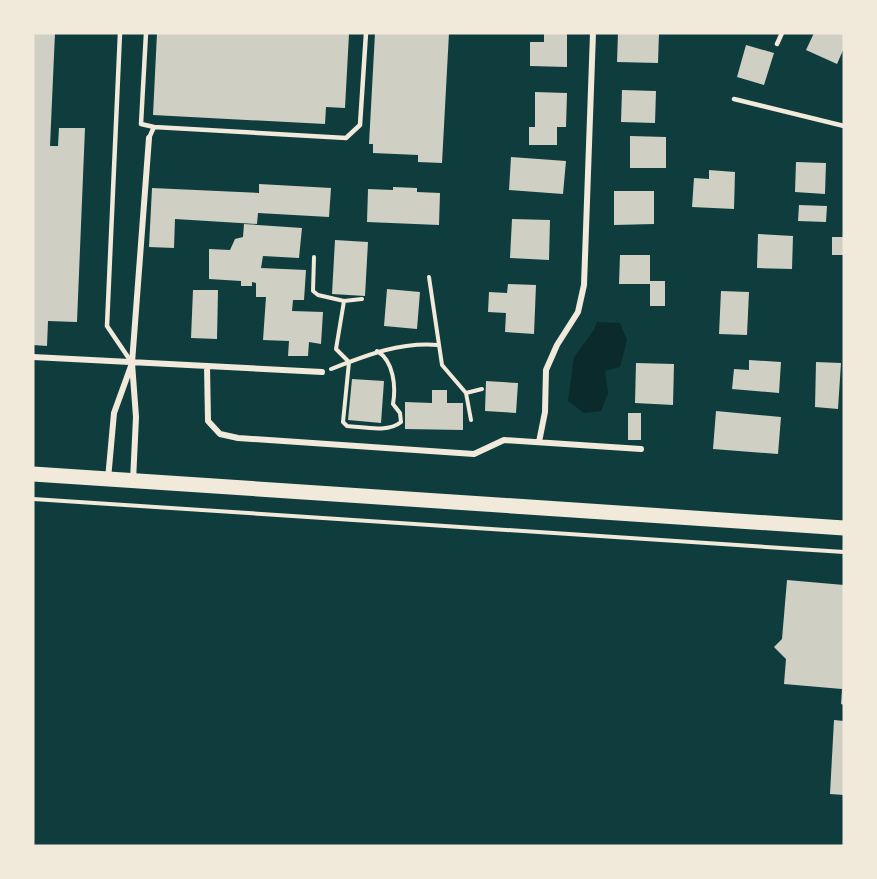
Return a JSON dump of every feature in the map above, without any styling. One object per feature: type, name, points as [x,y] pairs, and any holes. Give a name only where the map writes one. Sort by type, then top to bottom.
[{"type":"main road","points":[[33,474],[844,528]]},
{"type":"street","points":[[539,442],[545,412],[546,370],[557,345],[578,312],[584,285],[593,33]]},
{"type":"street","points":[[133,481],[136,417],[132,363],[149,138]]},
{"type":"street","points":[[33,357],[322,372]]},
{"type":"street","points":[[108,479],[114,413],[132,363]]},
{"type":"street","points":[[207,366],[208,421],[220,434],[238,438],[474,454],[504,440],[641,448]]},
{"type":"lane","points":[[120,33],[107,326],[132,363]]},
{"type":"lane","points":[[146,33],[141,124],[154,127],[346,138],[360,125],[366,33]]},
{"type":"lane","points":[[777,44],[782,33]]},
{"type":"lane","points":[[734,99],[844,126]]},
{"type":"lane","points":[[149,138],[154,127]]},
{"type":"path","points":[[314,257],[313,291],[318,295],[344,301],[362,299]]},
{"type":"path","points":[[429,277],[442,365],[466,393],[471,420]]},
{"type":"path","points":[[344,301],[336,349],[349,362]]},
{"type":"path","points":[[322,372],[377,351],[416,344],[438,345]]},
{"type":"path","points":[[349,362],[343,422],[347,426],[395,427],[401,422],[400,413],[393,404],[393,376],[385,355],[377,351]]},
{"type":"path","points":[[466,393],[482,389]]},
{"type":"path","points":[[33,499],[844,552]]},
{"type":"water","points":[[597,322],[620,323],[627,340],[620,367],[605,371],[608,393],[601,411],[584,413],[568,401],[574,357],[594,330]]},
{"type":"building","points":[[33,33],[55,33],[50,146],[58,146],[59,128],[85,128],[77,322],[48,321],[47,346],[33,345]]},
{"type":"building","points":[[157,33],[349,34],[345,108],[326,107],[325,124],[153,115]]},
{"type":"building","points":[[375,33],[449,33],[442,163],[418,162],[418,155],[373,153],[373,144],[369,144]]},
{"type":"building","points":[[544,33],[567,33],[567,67],[530,66],[530,42],[544,42]]},
{"type":"building","points":[[618,33],[659,33],[658,63],[617,62]]},
{"type":"building","points":[[814,33],[844,33],[844,48],[837,64],[806,50]]},
{"type":"building","points":[[746,45],[774,53],[764,85],[737,77]]},
{"type":"building","points":[[622,90],[656,91],[655,123],[621,122]]},
{"type":"building","points":[[535,92],[567,93],[566,127],[557,127],[557,145],[529,145],[529,127],[535,127]]},
{"type":"building","points":[[630,136],[666,137],[666,168],[630,168]]},
{"type":"building","points":[[511,157],[566,161],[563,194],[509,190]]},
{"type":"building","points":[[796,162],[826,163],[825,194],[795,192]]},
{"type":"building","points":[[709,170],[735,172],[734,209],[692,207],[694,178],[709,179]]},
{"type":"building","points":[[259,184],[331,188],[329,217],[258,213],[257,224],[175,219],[174,248],[149,247],[152,188],[259,193]]},
{"type":"building","points":[[393,187],[417,188],[417,192],[440,193],[439,225],[367,222],[368,189],[393,190]]},
{"type":"building","points":[[614,191],[654,191],[654,224],[614,225]]},
{"type":"building","points":[[799,205],[827,206],[826,222],[798,221]]},
{"type":"building","points":[[512,219],[550,220],[549,260],[510,258]]},
{"type":"building","points":[[244,224],[302,228],[299,258],[263,256],[261,268],[306,270],[304,300],[293,300],[292,311],[323,312],[321,344],[309,342],[308,356],[288,356],[289,341],[263,340],[266,297],[256,297],[256,283],[252,282],[252,286],[241,286],[241,281],[209,279],[209,249],[230,250],[235,239],[243,237]]},
{"type":"building","points":[[758,234],[793,236],[792,269],[757,268]]},
{"type":"building","points":[[832,237],[844,237],[844,255],[832,255]]},
{"type":"building","points":[[335,240],[368,242],[365,296],[332,294]]},
{"type":"building","points":[[620,255],[650,255],[650,281],[665,281],[665,306],[650,306],[650,284],[619,284]]},
{"type":"building","points":[[508,284],[536,285],[534,334],[505,332],[506,313],[488,312],[489,292],[507,293]]},
{"type":"building","points":[[387,289],[420,292],[417,329],[384,326]]},
{"type":"building","points":[[193,290],[218,290],[217,339],[191,338]]},
{"type":"building","points":[[721,291],[749,292],[747,335],[719,334]]},
{"type":"building","points":[[749,360],[781,362],[779,393],[732,389],[734,369],[749,370]]},
{"type":"building","points":[[816,362],[841,363],[838,409],[815,407]]},
{"type":"building","points":[[636,363],[674,364],[673,405],[635,403]]},
{"type":"building","points":[[352,379],[384,381],[381,423],[348,420]]},
{"type":"building","points":[[486,381],[518,383],[516,413],[485,411]]},
{"type":"building","points":[[432,390],[447,390],[447,403],[463,403],[463,430],[405,429],[405,402],[432,403]]},
{"type":"building","points":[[716,411],[781,417],[778,454],[713,449]]},
{"type":"building","points":[[628,413],[641,413],[641,440],[628,440]]},
{"type":"building","points":[[787,580],[844,585],[844,705],[841,704],[842,689],[784,684],[786,659],[774,647],[782,639]]},
{"type":"building","points":[[834,720],[844,721],[844,795],[830,794]]}]
